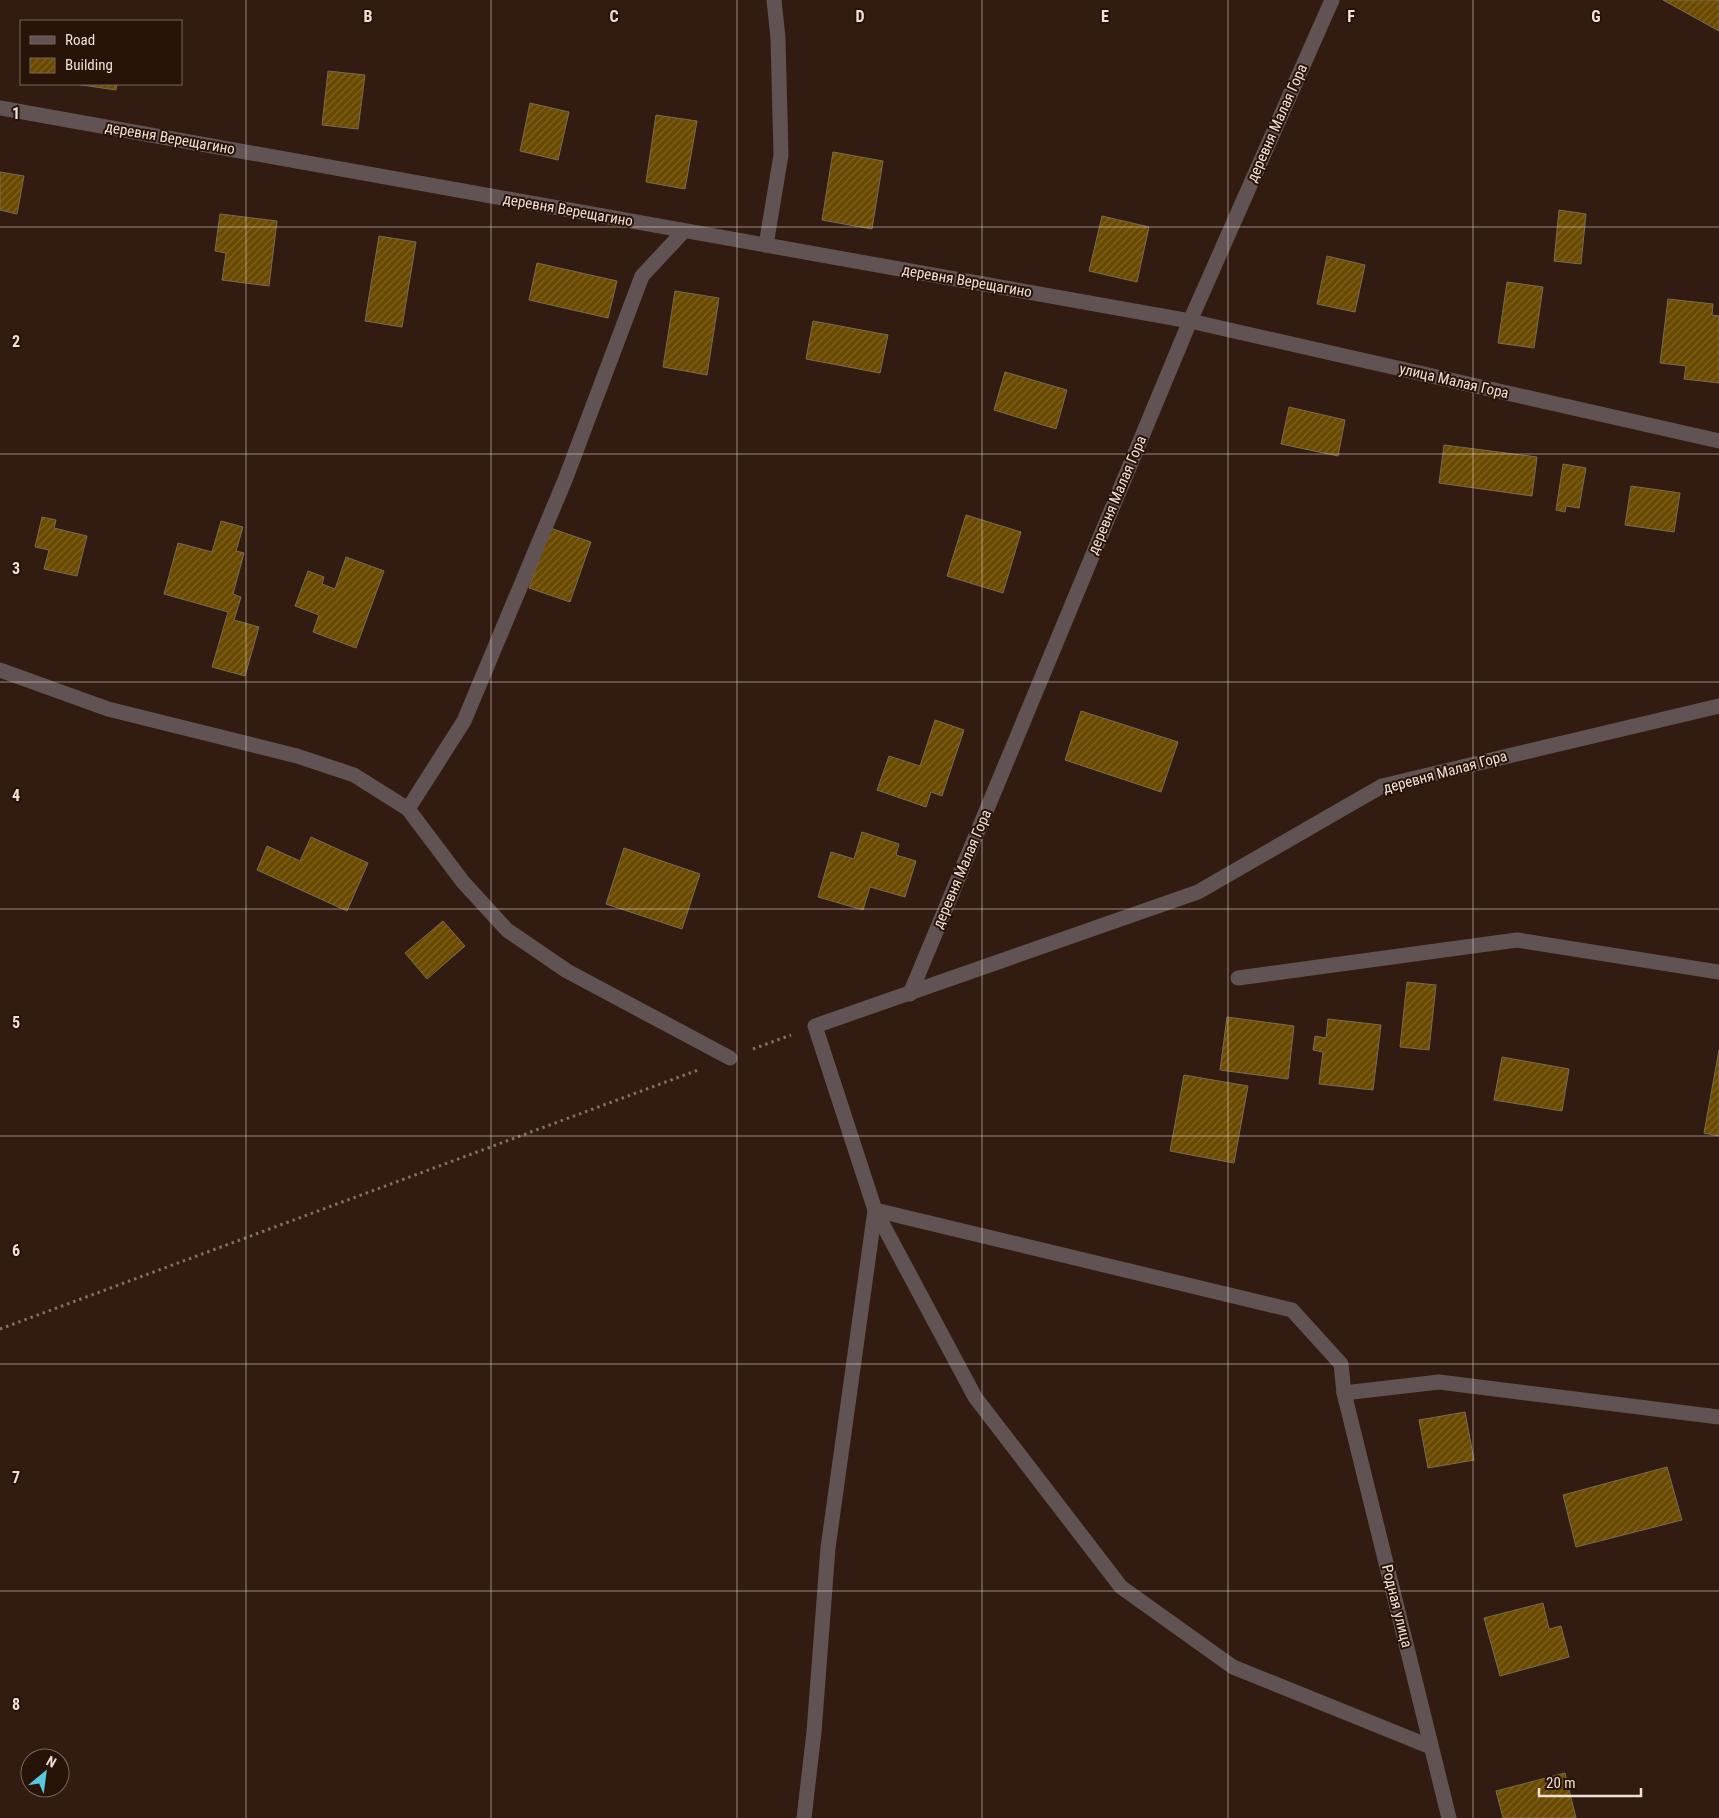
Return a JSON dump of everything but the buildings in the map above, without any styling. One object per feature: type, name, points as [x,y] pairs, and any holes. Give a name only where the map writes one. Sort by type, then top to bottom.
[{"type":"street","points":[[766,245],[781,155],[778,38],[774,0]]},
{"type":"street","name":"деревня Малая Гора","points":[[910,994],[1190,321],[1332,0]]},
{"type":"street","name":"деревня Верещагино","points":[[0,108],[1190,321]]},
{"type":"street","points":[[408,809],[464,721],[565,480],[642,276],[684,230]]},
{"type":"street","name":"улица Малая Гора","points":[[1190,321],[1719,441]]},
{"type":"street","points":[[0,670],[108,708],[297,756],[354,775],[408,809],[463,882],[507,930],[566,971],[730,1058]]},
{"type":"street","name":"деревня Малая Гора","points":[[815,1026],[1198,892],[1382,786],[1719,706]]},
{"type":"street","points":[[1238,978],[1517,940],[1719,972]]},
{"type":"street","points":[[815,1026],[874,1210],[975,1397],[1121,1587],[1233,1667],[1431,1747]]},
{"type":"street","points":[[804,1818],[814,1732],[828,1548],[874,1210]]},
{"type":"street","name":"Родная улица","points":[[874,1210],[1292,1310],[1341,1364],[1344,1393],[1449,1818]]},
{"type":"street","points":[[1344,1393],[1439,1382],[1719,1417]]},
{"type":"path","points":[[0,1329],[815,1026]]}]
